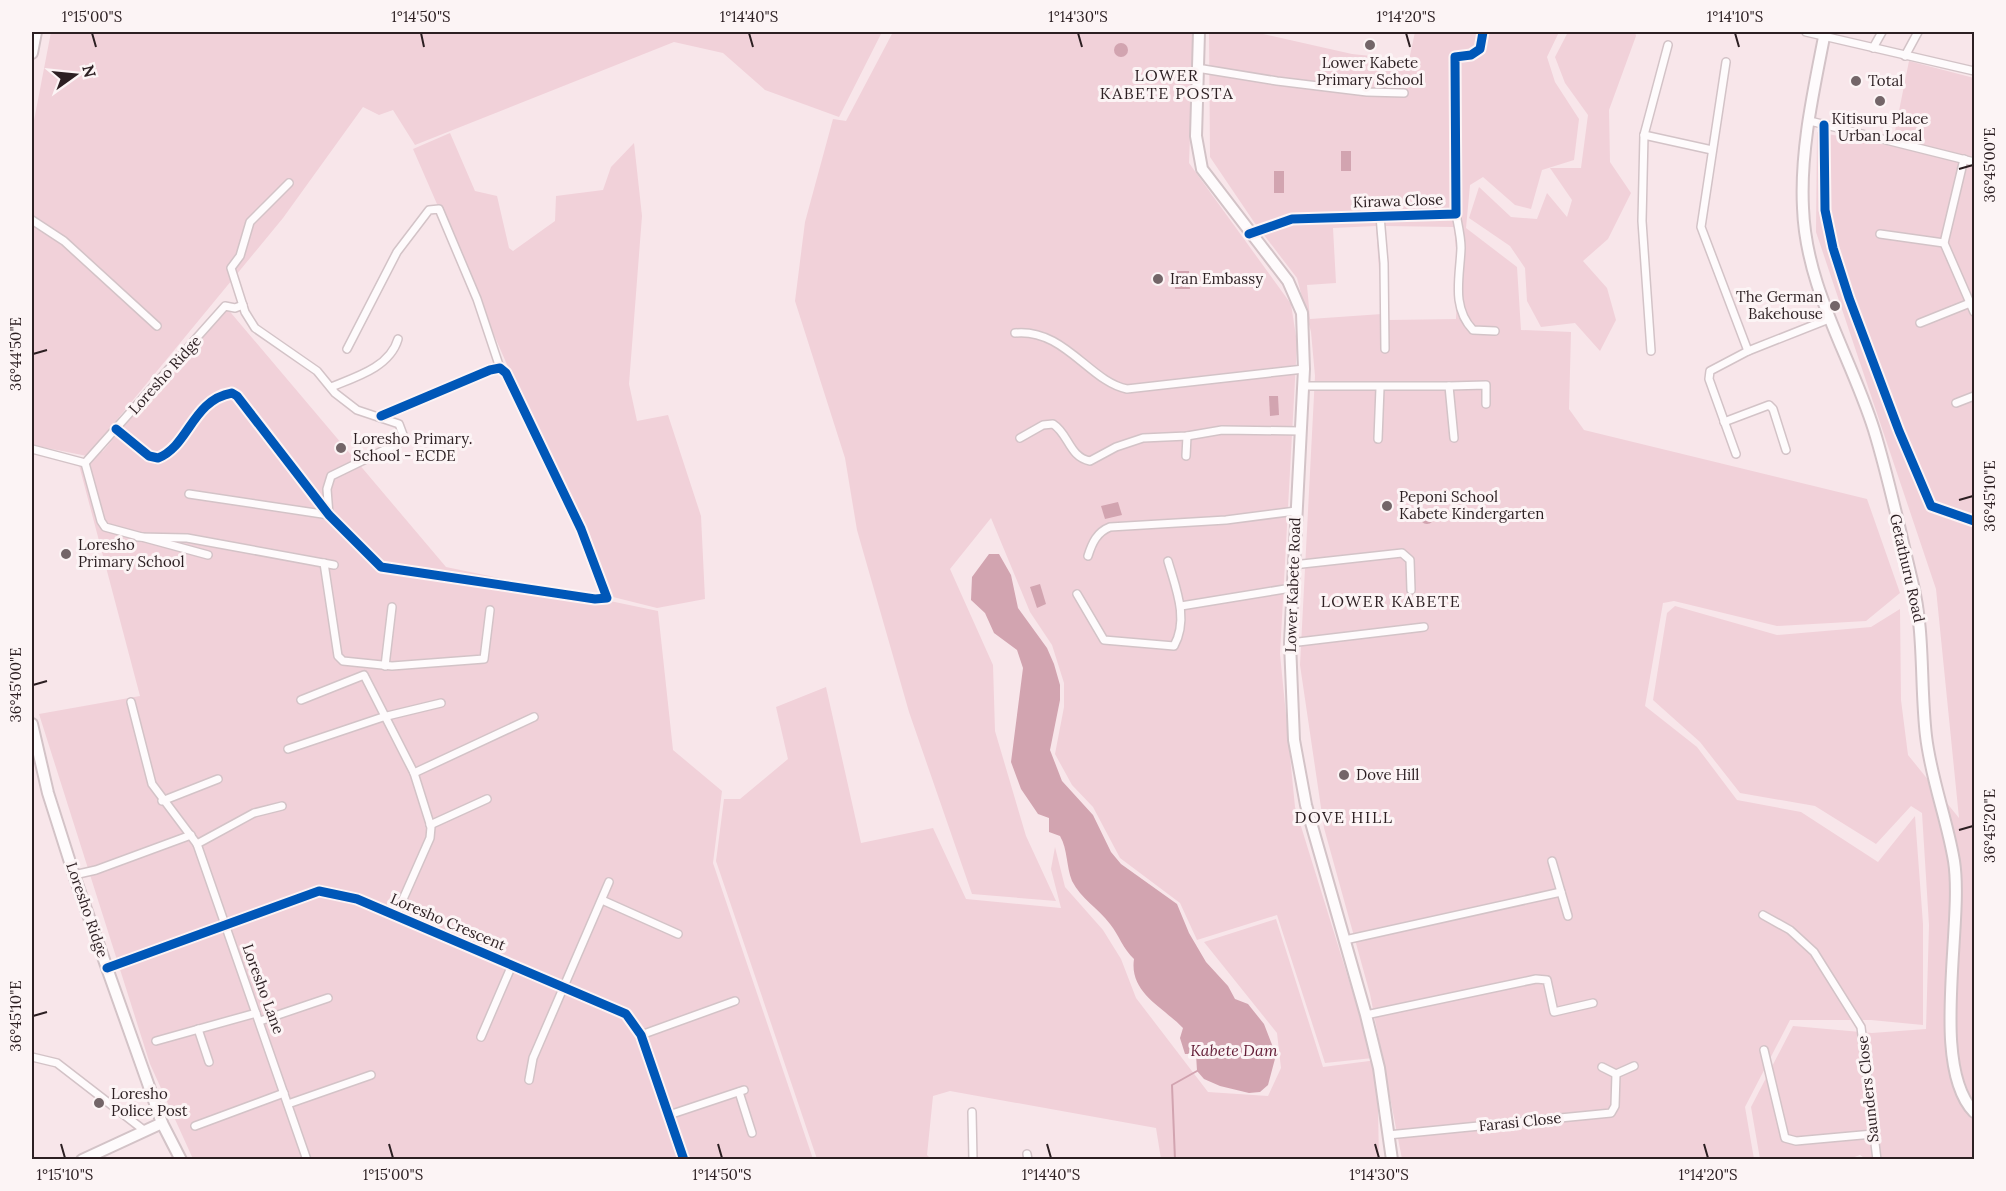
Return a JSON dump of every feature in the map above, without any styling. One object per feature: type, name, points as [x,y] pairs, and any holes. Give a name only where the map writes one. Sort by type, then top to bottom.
[{"type":"main road","points":[[32,53],[36,32]]},
{"type":"main road","name":"Lower Kabete Road","points":[[1200,32],[1196,136],[1199,162],[1208,180],[1288,281],[1302,313],[1304,369],[1291,588],[1290,643],[1294,729],[1300,780],[1366,1015],[1378,1068],[1392,1160]]},
{"type":"main road","name":"Getathuru Road","points":[[1825,34],[1819,57],[1804,161],[1804,227],[1808,256],[1829,319],[1874,430],[1919,610],[1926,737],[1955,875],[1951,988],[1954,1072],[1963,1095],[1974,1112]]},
{"type":"main road","name":"Loresho Ridge","points":[[32,724],[48,793],[74,875],[162,1123],[181,1160]]},
{"type":"main road","points":[[82,1160],[162,1123]]},
{"type":"street","name":"Kirawa Close","points":[[1249,234],[1292,219],[1456,214],[1455,57],[1471,55],[1480,49],[1483,32]]},
{"type":"street","points":[[1806,32],[1840,35],[1873,48],[1974,71]]},
{"type":"street","points":[[1873,48],[1882,32]]},
{"type":"street","points":[[1905,56],[1918,32]]},
{"type":"street","points":[[1651,351],[1642,221],[1644,135],[1668,45]]},
{"type":"street","points":[[1726,62],[1701,227],[1710,258],[1748,351]]},
{"type":"street","points":[[1197,68],[1277,81],[1404,93]]},
{"type":"street","points":[[1810,121],[1974,162]]},
{"type":"street","points":[[1824,125],[1825,210],[1833,248],[1849,298],[1899,431],[1931,506],[1974,521]]},
{"type":"street","points":[[1644,135],[1712,150]]},
{"type":"street","points":[[1964,159],[1944,243],[1974,312]]},
{"type":"street","points":[[290,183],[250,222],[240,256],[231,268],[243,305],[255,328],[317,371],[357,410],[381,416],[399,424],[405,440],[331,476],[327,489],[328,515]]},
{"type":"street","points":[[116,429],[149,456],[158,458],[172,448],[205,405],[232,393],[237,396],[328,515],[381,567],[595,599],[608,598],[581,529],[506,373],[501,368],[477,299],[439,209],[429,210],[397,252],[347,349]]},
{"type":"street","points":[[1456,214],[1461,244],[1458,307],[1464,321],[1473,330],[1495,332]]},
{"type":"street","points":[[1380,216],[1384,263],[1384,349]]},
{"type":"street","points":[[32,220],[64,242],[157,326]]},
{"type":"street","points":[[1880,234],[1944,243]]},
{"type":"street","points":[[1920,323],[1970,303]]},
{"type":"street","name":"Loresho Ridge","points":[[85,463],[225,306],[243,305]]},
{"type":"street","points":[[1736,454],[1708,374],[1748,351],[1829,319]]},
{"type":"street","points":[[1016,333],[1036,333],[1074,354],[1113,384],[1127,389],[1304,369]]},
{"type":"street","points":[[331,387],[366,373],[389,357],[398,339]]},
{"type":"street","points":[[381,416],[490,370],[501,368]]},
{"type":"street","points":[[1303,386],[1486,385],[1486,404]]},
{"type":"street","points":[[1449,386],[1454,438]]},
{"type":"street","points":[[1378,439],[1380,387]]},
{"type":"street","points":[[1956,403],[1974,396]]},
{"type":"street","points":[[1724,422],[1769,405],[1786,450]]},
{"type":"street","points":[[1020,438],[1043,425],[1053,424],[1060,429],[1075,454],[1090,461],[1116,447],[1143,438],[1187,436],[1222,430],[1301,431]]},
{"type":"street","points":[[1186,456],[1187,436]]},
{"type":"street","points":[[32,449],[85,463],[101,521],[110,530],[208,555]]},
{"type":"street","points":[[189,494],[328,515]]},
{"type":"street","points":[[1088,556],[1094,539],[1110,527],[1227,520],[1296,511]]},
{"type":"street","points":[[138,537],[187,538],[334,565]]},
{"type":"street","points":[[1293,565],[1402,553],[1410,560],[1412,590]]},
{"type":"street","points":[[1077,594],[1102,638],[1107,642],[1174,646],[1179,637],[1181,606],[1168,561]]},
{"type":"street","points":[[324,563],[340,659],[386,666],[484,659],[490,610]]},
{"type":"street","points":[[1181,606],[1291,588]]},
{"type":"street","points":[[386,666],[392,607]]},
{"type":"street","points":[[1290,643],[1424,627]]},
{"type":"street","points":[[301,700],[364,675],[383,717],[414,773],[430,825],[430,838],[396,915]]},
{"type":"street","name":"Loresho Lane","points":[[131,702],[152,784],[162,801],[197,844],[307,1160]]},
{"type":"street","points":[[288,749],[383,717],[441,703]]},
{"type":"street","points":[[414,773],[534,717]]},
{"type":"street","points":[[162,801],[218,779]]},
{"type":"street","points":[[430,825],[488,799]]},
{"type":"street","points":[[197,844],[254,813],[282,806]]},
{"type":"street","points":[[74,875],[96,870],[191,835]]},
{"type":"street","points":[[1552,861],[1568,916]]},
{"type":"street","points":[[529,1080],[532,1058],[609,882]]},
{"type":"street","name":"Loresho Crescent","points":[[107,968],[319,891],[357,899],[622,1011],[635,1024],[641,1035],[684,1160]]},
{"type":"street","points":[[1345,940],[1561,892]]},
{"type":"street","points":[[602,900],[678,934]]},
{"type":"street","name":"Saunders Close","points":[[1763,915],[1790,930],[1814,952],[1861,1027],[1877,1160]]},
{"type":"street","points":[[481,1037],[512,965]]},
{"type":"street","points":[[1366,1015],[1536,979],[1547,980],[1554,1012],[1593,1003]]},
{"type":"street","points":[[260,1022],[328,998]]},
{"type":"street","points":[[641,1035],[735,1000]]},
{"type":"street","points":[[156,1041],[256,1013]]},
{"type":"street","points":[[198,1029],[209,1062]]},
{"type":"street","points":[[1764,1050],[1785,1138],[1796,1141],[1873,1134]]},
{"type":"street","points":[[32,1057],[57,1063],[145,1131]]},
{"type":"street","points":[[1602,1067],[1616,1074],[1634,1065]]},
{"type":"street","name":"Farasi Close","points":[[1388,1135],[1611,1113],[1616,1107],[1616,1074]]},
{"type":"street","points":[[288,1104],[371,1075]]},
{"type":"street","points":[[669,1115],[741,1091],[752,1133]]},
{"type":"street","points":[[195,1126],[284,1093]]},
{"type":"street","points":[[972,1112],[973,1160]]},
{"type":"shaded area","points":[[51,32],[882,32],[839,117],[765,90],[723,53],[674,42],[415,145],[393,110],[379,115],[363,107],[283,218],[87,456],[32,445],[32,131]]},
{"type":"shaded area","points":[[893,32],[1194,32],[1189,163],[1291,304],[1297,343],[1280,654],[1295,807],[1373,1058],[1325,1063],[1277,915],[1197,940],[1180,903],[1120,858],[1093,807],[1072,785],[1055,754],[1064,707],[1064,683],[1052,645],[1030,612],[991,518],[950,569],[993,665],[995,731],[1026,836],[1056,901],[972,894],[909,712],[857,530],[845,458],[795,301],[805,222],[833,119],[846,121]]},
{"type":"shaded area","points":[[1209,32],[1254,32],[1352,54],[1409,60],[1415,32],[1559,32],[1547,57],[1555,82],[1579,119],[1574,160],[1542,170],[1531,209],[1515,205],[1483,177],[1470,185],[1466,228],[1517,267],[1521,330],[1571,332],[1569,409],[1584,430],[1867,499],[1900,593],[1866,621],[1777,626],[1674,601],[1663,603],[1645,706],[1697,747],[1737,800],[1801,812],[1878,862],[1915,816],[1923,924],[1923,1025],[1871,1020],[1790,1020],[1745,1107],[1754,1159],[1402,1159],[1370,994],[1324,828],[1300,665],[1315,376],[1311,332],[1297,278],[1254,222],[1210,157]],"holes":[[[1376,226],[1382,314],[1310,319],[1307,285],[1336,283],[1333,228]],[[1384,226],[1454,227],[1458,272],[1456,319],[1388,320]]]},
{"type":"shaded area","points":[[1568,32],[1635,32],[1636,36],[1609,110],[1610,162],[1631,193],[1608,239],[1583,261],[1607,288],[1616,320],[1600,351],[1575,323],[1541,327],[1527,301],[1525,268],[1510,246],[1469,218],[1479,187],[1511,217],[1537,219],[1547,193],[1567,217],[1572,200],[1550,168],[1581,168],[1588,115],[1565,83],[1555,57]]},
{"type":"shaded area","points":[[1909,61],[1974,78],[1974,1159],[1867,1160],[1860,1155],[1846,1160],[1760,1159],[1751,1107],[1793,1026],[1872,1033],[1926,1029],[1929,925],[1922,813],[1911,806],[1876,844],[1815,806],[1740,793],[1700,742],[1653,700],[1667,613],[1675,606],[1777,635],[1871,627],[1900,609],[1901,700],[1908,755],[1959,818],[1936,589],[1816,232],[1817,132],[1892,146]]},
{"type":"shaded area","points":[[450,133],[475,191],[497,196],[509,248],[513,251],[555,221],[556,196],[603,190],[611,167],[634,143],[642,216],[629,384],[637,421],[668,415],[701,516],[705,599],[657,608],[613,597],[587,527],[522,399],[413,149]]},
{"type":"shaded area","points":[[226,307],[446,567],[658,611],[673,750],[722,791],[713,863],[813,1159],[193,1159],[150,1064],[39,714],[140,696],[79,465],[103,451]]},
{"type":"shaded area","points":[[826,687],[861,843],[933,828],[966,899],[1061,908],[1051,869],[1055,847],[1065,887],[1103,930],[1121,959],[1136,998],[1208,1092],[1268,1096],[1281,1068],[1277,1033],[1204,942],[1276,919],[1323,1067],[1377,1060],[1379,1159],[1161,1159],[1156,1128],[950,1091],[933,1096],[927,1155],[931,1159],[817,1159],[716,861],[724,799],[740,799],[788,759],[776,707]]},
{"type":"water","points":[[1118,43],[1124,43],[1128,50],[1124,57],[1118,57],[1114,53],[1114,47]]},
{"type":"water","points":[[1341,151],[1351,151],[1351,171],[1341,171]]},
{"type":"water","points":[[1274,171],[1284,171],[1284,193],[1274,193]]},
{"type":"water","points":[[1175,271],[1189,271],[1190,289],[1175,289]]},
{"type":"water","points":[[1269,396],[1278,396],[1279,415],[1270,416]]},
{"type":"water","points":[[1118,502],[1122,515],[1105,519],[1101,506]]},
{"type":"water","points":[[1424,510],[1430,510],[1434,517],[1430,524],[1424,524],[1420,520],[1420,514]]},
{"type":"water","name":"Kabete Dam","points":[[989,554],[999,554],[1011,575],[1018,608],[1047,648],[1054,664],[1060,685],[1060,700],[1050,750],[1062,781],[1093,815],[1111,852],[1121,864],[1177,904],[1189,933],[1206,962],[1228,986],[1235,999],[1248,1004],[1264,1024],[1276,1055],[1268,1085],[1260,1092],[1249,1093],[1220,1086],[1204,1079],[1197,1071],[1196,1054],[1185,1054],[1180,1038],[1183,1028],[1142,990],[1134,971],[1134,959],[1110,924],[1072,881],[1060,836],[1049,832],[1049,818],[1038,814],[1021,789],[1011,762],[1023,668],[1017,650],[994,633],[985,613],[971,600],[972,577]]},
{"type":"water","points":[[1040,584],[1046,604],[1037,608],[1030,587]]},
{"type":"waterway","points":[[1175,1160],[1172,1085],[1197,1071]]},
{"type":"cycle path","points":[[1249,234],[1292,219],[1456,214],[1455,57],[1471,55],[1480,49],[1483,32]]},
{"type":"cycle path","points":[[1824,125],[1825,210],[1833,248],[1849,298],[1899,431],[1931,506],[1974,521]]},
{"type":"cycle path","points":[[116,429],[149,456],[158,458],[177,444],[208,404],[232,393],[237,396],[329,515],[381,567],[595,599],[607,598],[581,529],[506,373],[500,368],[490,370],[381,416]]},
{"type":"cycle path","points":[[107,968],[319,891],[357,899],[626,1014],[641,1035],[684,1160]]},
{"type":"place","name":"Lower Kabete Primary School","points":[[1370,45]]},
{"type":"place","name":"Total","points":[[1856,81]]},
{"type":"place","name":"Kitisuru Place Urban Local","points":[[1880,101]]},
{"type":"place","name":"Iran Embassy","points":[[1158,279]]},
{"type":"place","name":"The German Bakehouse","points":[[1835,306]]},
{"type":"place","name":"Loresho Primary. School - ECDE","points":[[341,448]]},
{"type":"place","name":"Peponi School Kabete Kindergarten","points":[[1387,506]]},
{"type":"place","name":"Loresho Primary School","points":[[66,554]]},
{"type":"place","name":"Dove Hill","points":[[1344,775]]},
{"type":"place","name":"Loresho Police Post","points":[[99,1103]]},
{"type":"district","name":"LOWER KABETE POSTA","points":[[1167,84]]},
{"type":"district","name":"LOWER KABETE","points":[[1391,601]]},
{"type":"district","name":"DOVE HILL","points":[[1344,817]]}]
